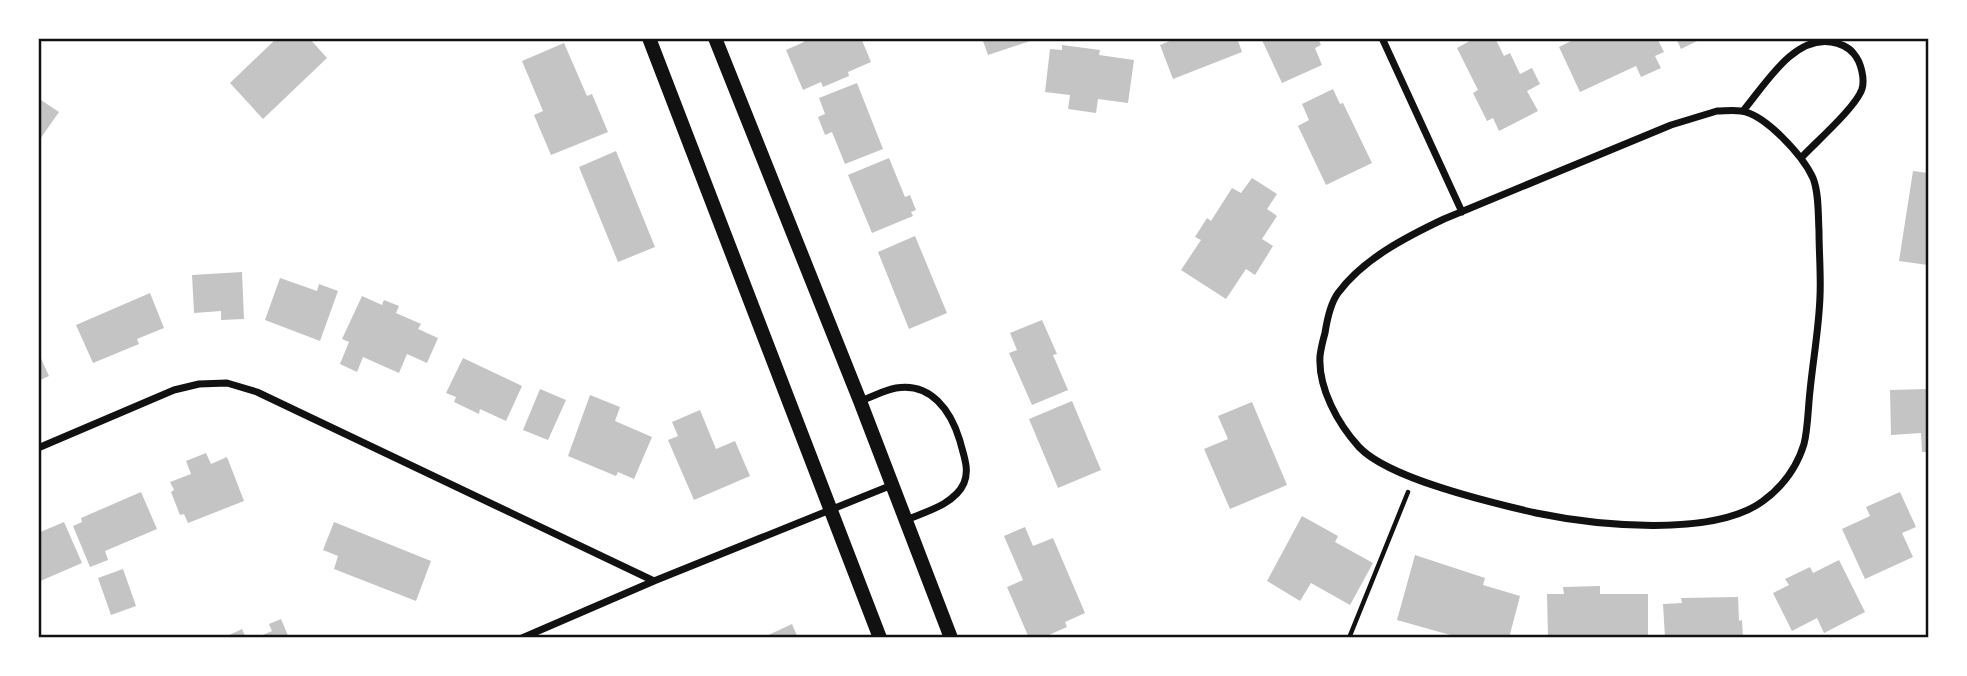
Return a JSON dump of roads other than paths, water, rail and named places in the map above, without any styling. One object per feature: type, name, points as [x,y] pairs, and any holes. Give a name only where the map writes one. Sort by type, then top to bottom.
[{"type":"main road","points":[[649,38],[880,638]]},
{"type":"main road","points":[[715,38],[860,401],[950,638]]},
{"type":"street","points":[[1382,38],[1462,212]]},
{"type":"street","points":[[1743,111],[1788,58],[1803,47],[1819,40],[1840,43],[1854,53],[1863,72],[1862,88],[1856,100],[1802,157]]},
{"type":"street","points":[[1717,111],[1743,111],[1775,130],[1802,157],[1814,180],[1818,208],[1820,297],[1804,444],[1792,471],[1780,488],[1761,503],[1732,517],[1705,522],[1655,525],[1584,521],[1503,505],[1413,478],[1385,465],[1360,448],[1338,417],[1324,387],[1320,357],[1327,318],[1335,296],[1357,272],[1410,235],[1462,212],[1671,125],[1717,111]]},
{"type":"street","points":[[38,449],[174,390],[199,384],[227,383],[257,392],[654,581]]},
{"type":"street","points":[[860,401],[897,388],[926,392],[940,400],[956,428],[966,466],[964,484],[937,508],[906,520]]},
{"type":"street","points":[[522,638],[654,581],[892,485]]}]
